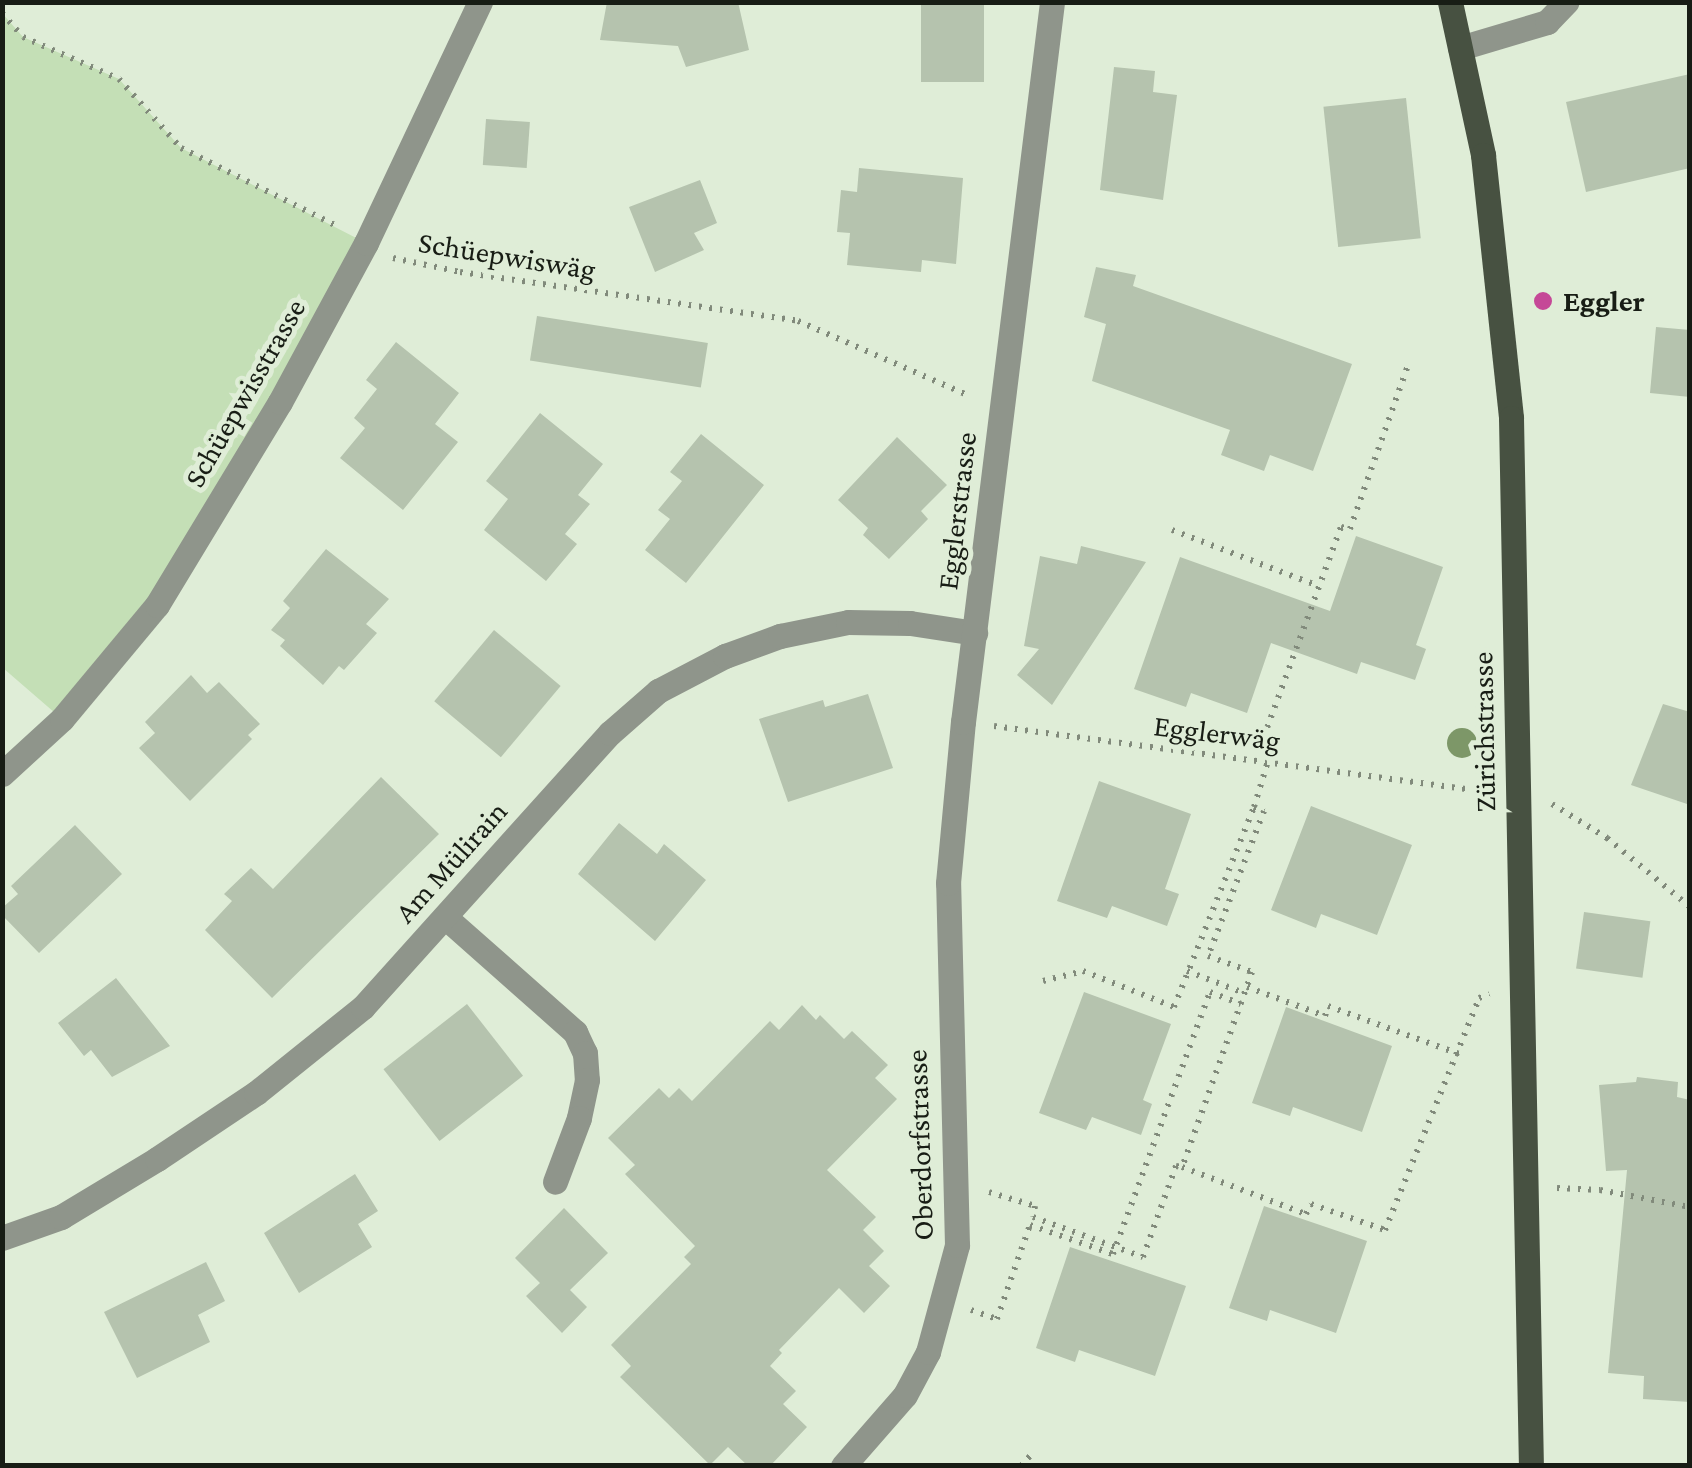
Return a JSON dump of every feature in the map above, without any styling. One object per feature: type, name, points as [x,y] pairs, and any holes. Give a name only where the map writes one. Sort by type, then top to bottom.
[{"type":"main road","name":"Zürichstrasse","points":[[1450,2],[1483,155],[1510,418],[1531,1466]]},
{"type":"street","name":"Schüepwisstrasse","points":[[2,774],[62,719],[157,605],[280,402],[366,242],[480,2]]},
{"type":"street","name":"Egglerstrasse","points":[[949,1030],[948,883],[963,722],[1052,2]]},
{"type":"street","points":[[1460,48],[1546,22],[1566,2]]},
{"type":"street","name":"Am Mülirain","points":[[2,1238],[61,1216],[256,1093],[363,1007],[610,734],[675,682],[725,656],[780,636],[848,622],[910,623],[975,632]]},
{"type":"street","points":[[444,917],[575,1032],[584,1052],[587,1080],[579,1118],[555,1182]]},
{"type":"street","name":"Oberdorfstrasse","points":[[843,1466],[905,1395],[928,1352],[958,1245],[959,1183],[949,1030]]},
{"type":"path","name":"Schüepwiswäg","points":[[2,14],[23,37],[119,80],[180,148],[402,263],[798,321],[1003,411]]},
{"type":"path","points":[[1043,982],[1082,971],[1174,1006],[1254,807],[1271,751],[1260,747],[1341,527],[1350,528],[1408,365]]},
{"type":"path","points":[[1172,530],[1319,586]]},
{"type":"path","name":"Egglerwäg","points":[[963,722],[1466,788]]},
{"type":"path","points":[[1542,798],[1607,838],[1690,906]]},
{"type":"path","points":[[1182,1167],[1252,972],[1208,956],[1264,811],[1254,807]]},
{"type":"path","points":[[1187,971],[1325,1016],[1328,1006],[1459,1054]]},
{"type":"path","points":[[959,1183],[1035,1206],[1033,1217],[1142,1257],[1176,1166],[1306,1214],[1311,1204],[1385,1230],[1479,998],[1522,980]]},
{"type":"path","points":[[944,1300],[998,1319],[1030,1225],[1113,1254],[1210,992],[1241,1004]]},
{"type":"path","points":[[1566,1188],[1690,1207]]},
{"type":"path","points":[[1021,1466],[1031,1455]]},
{"type":"green space","points":[[2,13],[23,37],[119,79],[181,148],[366,243],[157,605],[62,719],[3,668]]},
{"type":"building","points":[[607,2],[738,2],[749,50],[686,67],[678,46],[600,40]]},
{"type":"building","points":[[921,2],[984,2],[984,82],[921,82]]},
{"type":"building","points":[[1114,67],[1155,71],[1153,92],[1177,95],[1163,200],[1100,190]]},
{"type":"building","points":[[1690,74],[1690,168],[1586,192],[1566,102]]},
{"type":"building","points":[[1406,98],[1421,238],[1338,247],[1323,107]]},
{"type":"building","points":[[486,119],[530,122],[527,168],[483,165]]},
{"type":"building","points":[[859,168],[963,178],[956,264],[922,260],[921,272],[847,265],[850,233],[837,232],[841,190],[857,192]]},
{"type":"building","points":[[700,180],[717,223],[694,233],[704,250],[655,272],[629,207]]},
{"type":"building","points":[[1096,267],[1136,275],[1133,286],[1352,364],[1313,471],[1270,455],[1264,471],[1221,455],[1230,430],[1092,381],[1106,324],[1084,317]]},
{"type":"building","points":[[537,316],[708,343],[701,388],[530,360]]},
{"type":"building","points":[[1656,327],[1690,330],[1690,397],[1650,393]]},
{"type":"building","points":[[396,342],[459,393],[435,424],[458,442],[403,510],[340,458],[365,428],[354,418],[377,389],[366,380]]},
{"type":"building","points":[[540,413],[603,464],[578,495],[590,504],[565,534],[577,544],[546,581],[484,530],[508,499],[486,481]]},
{"type":"building","points":[[701,434],[764,485],[686,583],[645,550],[670,519],[658,510],[682,481],[670,472]]},
{"type":"building","points":[[897,437],[947,485],[921,511],[928,519],[889,559],[863,535],[868,528],[838,500]]},
{"type":"building","points":[[1356,536],[1443,567],[1416,645],[1426,649],[1415,680],[1361,662],[1357,674],[1271,643],[1247,713],[1191,693],[1186,707],[1134,689],[1180,557],[1330,611]]},
{"type":"building","points":[[1081,546],[1146,562],[1052,705],[1017,675],[1039,649],[1024,646],[1040,556],[1077,564]]},
{"type":"building","points":[[326,549],[389,599],[366,624],[377,633],[344,670],[339,666],[323,685],[280,646],[285,640],[271,630],[290,608],[283,601]]},
{"type":"building","points":[[494,630],[561,686],[501,757],[434,701]]},
{"type":"building","points":[[191,675],[207,693],[219,682],[260,724],[248,735],[252,739],[190,801],[139,748],[155,733],[145,722]]},
{"type":"building","points":[[868,694],[893,768],[788,802],[759,719],[823,700],[825,707]]},
{"type":"building","points":[[1663,704],[1690,712],[1690,805],[1631,785]]},
{"type":"building","points":[[381,777],[439,834],[272,998],[205,930],[232,901],[224,894],[251,868],[273,889]]},
{"type":"building","points":[[1099,781],[1191,814],[1165,889],[1179,894],[1167,926],[1112,906],[1107,918],[1057,901]]},
{"type":"building","points":[[1311,806],[1412,845],[1377,935],[1321,914],[1316,928],[1271,910]]},
{"type":"building","points":[[619,823],[657,854],[664,844],[706,880],[655,941],[578,874]]},
{"type":"building","points":[[75,825],[122,874],[39,953],[2,915],[2,908],[18,894],[11,886]]},
{"type":"building","points":[[1584,912],[1650,921],[1642,978],[1576,968]]},
{"type":"building","points":[[116,978],[170,1046],[112,1077],[91,1050],[84,1056],[58,1023]]},
{"type":"building","points":[[1084,992],[1171,1024],[1143,1100],[1152,1104],[1141,1135],[1092,1117],[1086,1130],[1039,1113]]},
{"type":"building","points":[[467,1004],[523,1076],[439,1141],[383,1069]]},
{"type":"building","points":[[802,1005],[816,1020],[820,1015],[844,1039],[852,1031],[888,1065],[875,1078],[897,1099],[827,1170],[876,1217],[863,1230],[884,1251],[869,1266],[890,1286],[864,1313],[839,1288],[779,1350],[782,1353],[770,1366],[796,1391],[783,1404],[807,1427],[770,1466],[748,1466],[728,1447],[710,1465],[620,1377],[631,1366],[611,1345],[691,1264],[684,1257],[695,1246],[625,1174],[635,1165],[608,1138],[659,1088],[669,1098],[679,1088],[692,1101],[770,1021],[779,1030]]},
{"type":"building","points":[[1286,1007],[1392,1046],[1362,1132],[1293,1107],[1290,1116],[1252,1103]]},
{"type":"building","points":[[1637,1077],[1678,1082],[1677,1097],[1690,1100],[1690,1402],[1643,1399],[1644,1376],[1608,1373],[1627,1170],[1606,1171],[1599,1085],[1636,1082]]},
{"type":"building","points":[[355,1174],[378,1211],[358,1224],[372,1247],[299,1293],[264,1233]]},
{"type":"building","points":[[1264,1206],[1367,1241],[1336,1333],[1270,1310],[1267,1321],[1229,1308]]},
{"type":"building","points":[[564,1208],[608,1253],[570,1290],[587,1307],[562,1333],[526,1296],[540,1283],[515,1258]]},
{"type":"building","points":[[1070,1247],[1186,1286],[1155,1376],[1079,1350],[1075,1362],[1036,1348]]},
{"type":"building","points":[[206,1262],[225,1301],[198,1315],[210,1342],[137,1378],[104,1312]]},
{"type":"place","name":"Eggler","points":[[1543,301]]}]
